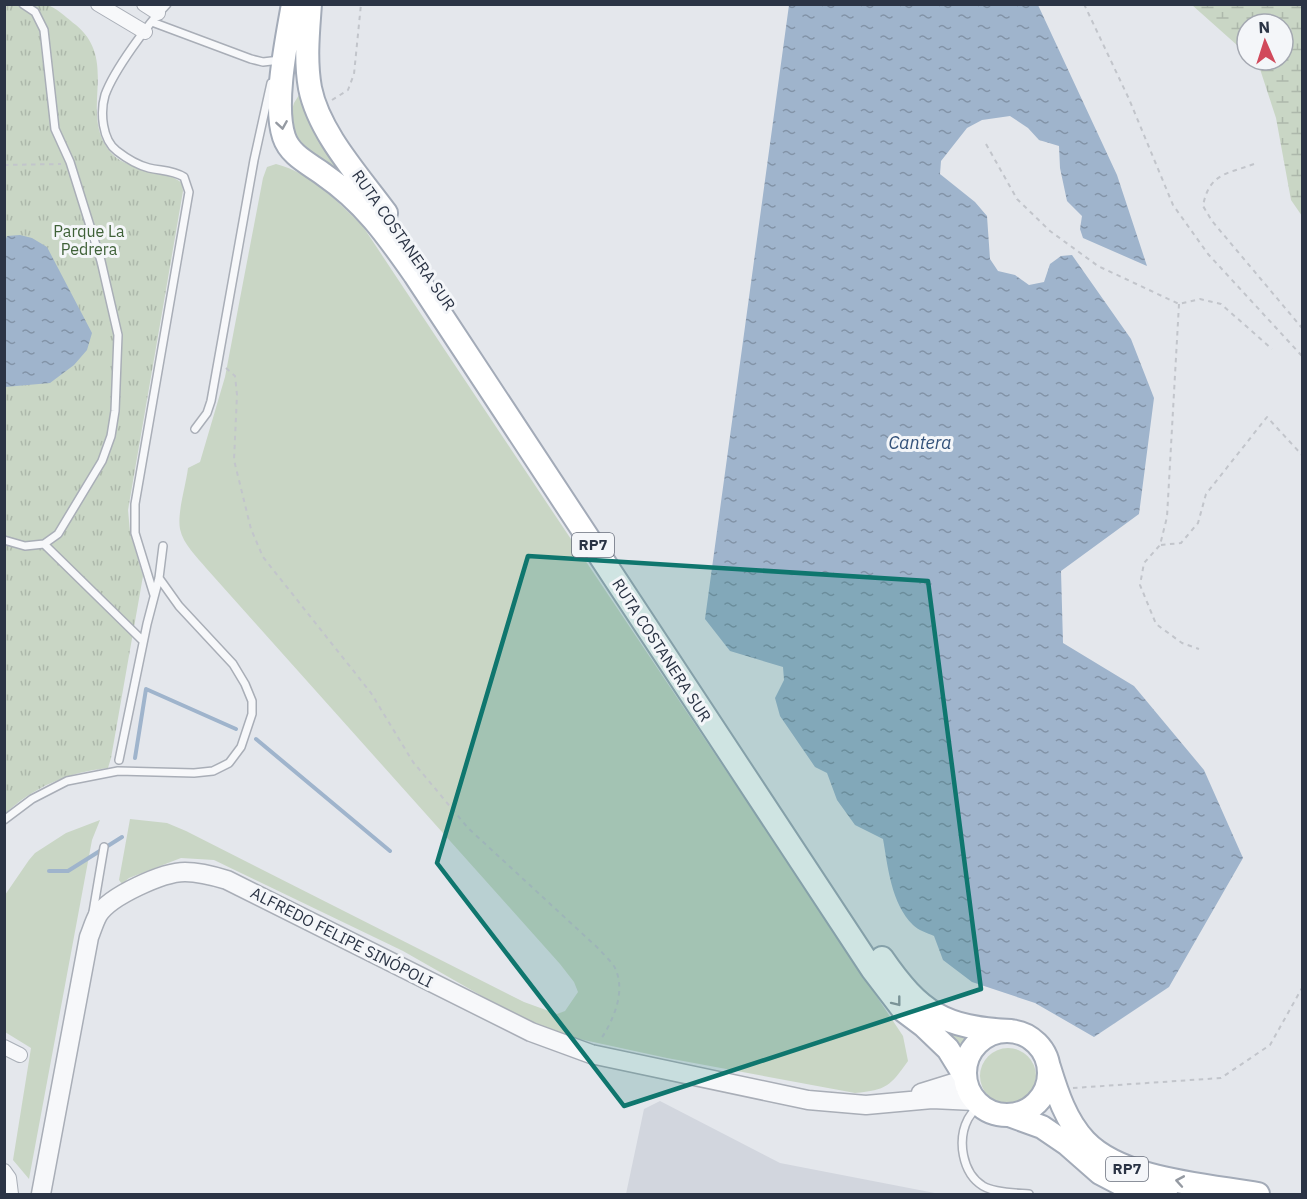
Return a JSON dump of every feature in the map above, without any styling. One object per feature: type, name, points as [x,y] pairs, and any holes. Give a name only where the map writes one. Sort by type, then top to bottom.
[{"type":"main road","name":"RUTA COSTANERA SUR","points":[[293,4],[289,59],[280,100],[281,124],[284,138],[290,148],[301,160],[362,204],[384,231],[872,969],[904,1011],[948,1049],[977,1102]]},
{"type":"main road","name":"RUTA COSTANERA SUR","points":[[289,59],[310,4]]},
{"type":"main road","name":"RUTA COSTANERA SUR","points":[[289,59],[310,88],[330,136],[423,265],[835,891],[888,967],[926,1009],[945,1020],[967,1028],[1011,1031],[1025,1035],[1036,1042],[1045,1054],[1068,1117],[1085,1140],[1104,1157],[1128,1169],[1153,1176],[1258,1194]]},
{"type":"main road","points":[[965,1077],[968,1059],[974,1047],[984,1038],[997,1032],[1011,1031]]},
{"type":"main road","points":[[1009,1115],[1023,1112],[1035,1105],[1044,1094],[1049,1081],[1049,1067]]},
{"type":"main road","name":"RP7","points":[[977,1102],[998,1114],[1009,1115],[1042,1127],[1067,1144],[1100,1173],[1121,1184],[1166,1194]]},
{"type":"street","points":[[98,4],[156,18]]},
{"type":"street","points":[[144,4],[156,18]]},
{"type":"street","name":"ALFREDO FELIPE SINÓPOLI","points":[[41,1194],[89,937],[98,916],[105,907],[122,895],[163,876],[183,872],[227,880],[531,1032],[591,1054],[808,1100],[866,1105]]},
{"type":"street","points":[[4,1047],[20,1055]]},
{"type":"street","points":[[866,1105],[918,1094],[965,1077]]},
{"type":"street","points":[[866,1105],[932,1099],[977,1102]]},
{"type":"street","points":[[4,1171],[9,1178],[11,1194]]},
{"type":"lane","points":[[4,540],[25,546],[44,544],[58,534],[102,461],[111,436],[115,411],[118,335],[101,261],[70,162],[55,129],[44,30],[35,12],[22,4]]},
{"type":"lane","points":[[154,595],[135,533],[135,504],[189,192],[184,177],[174,171],[148,167],[126,158],[113,149],[106,134],[103,104],[106,93],[124,61],[156,18],[251,59],[263,62],[289,59],[254,160],[209,407],[195,429]]},
{"type":"lane","points":[[44,544],[143,641]]},
{"type":"lane","points":[[119,760],[143,641],[159,578],[163,546]]},
{"type":"lane","points":[[4,820],[32,799],[67,781],[118,771],[194,773],[213,771],[229,763],[241,747],[252,714],[252,701],[245,684],[233,664],[179,606],[159,578]]},
{"type":"lane","points":[[89,937],[104,847]]},
{"type":"lane","points":[[977,1102],[968,1118],[963,1142],[965,1162],[971,1174],[984,1187],[1029,1194]]},
{"type":"path","points":[[316,107],[348,90],[354,74],[361,4]]},
{"type":"path","points":[[1084,4],[1129,99],[1173,205],[1208,254],[1302,356]]},
{"type":"path","points":[[986,144],[1017,200],[1050,231],[1098,266],[1179,304],[1200,299],[1221,304],[1272,349]]},
{"type":"path","points":[[4,165],[55,166],[70,162]]},
{"type":"path","points":[[1254,164],[1215,179],[1205,191],[1203,206],[1212,221],[1302,328]]},
{"type":"path","points":[[1179,304],[1167,517],[1160,545],[1144,563],[1140,585],[1156,624],[1182,643],[1199,649]]},
{"type":"path","points":[[219,361],[235,376],[237,395],[234,460],[251,529],[263,557],[371,693],[414,762],[468,828],[600,950],[615,968],[620,988],[618,1005],[606,1031],[591,1054]]},
{"type":"path","points":[[1160,545],[1181,543],[1198,523],[1206,494],[1267,417],[1302,455]]},
{"type":"path","points":[[1056,1089],[1221,1078],[1270,1045],[1302,988]]},
{"type":"highlighted area","points":[[528,556],[928,581],[981,989],[624,1106],[437,863]]},
{"type":"shaded area","points":[[660,1101],[780,1163],[940,1194],[626,1194],[644,1109]]},
{"type":"green space","name":"Parque La Pedrera","points":[[35,3],[46,5],[57,10],[76,25],[89,39],[95,54],[98,70],[97,119],[100,134],[108,149],[124,162],[173,177],[182,183],[183,191],[128,510],[130,532],[143,576],[111,758],[108,768],[79,773],[52,782],[27,796],[5,814],[5,5]]},
{"type":"green space","points":[[1192,5],[1302,5],[1302,216],[1291,200],[1276,118],[1261,72],[1295,72],[1295,12],[1235,12],[1235,43]]},
{"type":"green space","points":[[307,94],[311,119],[349,180],[397,240],[894,989],[918,1011],[937,1023],[975,1035],[964,1047],[959,1062],[946,1041],[895,997],[390,235],[356,195],[300,153],[290,140],[289,120],[294,103],[299,95]]},
{"type":"green space","points":[[276,164],[289,168],[312,181],[362,225],[903,1036],[908,1061],[887,1085],[855,1093],[667,1058],[570,1037],[526,1021],[403,951],[214,860],[181,858],[129,878],[122,884],[119,880],[130,819],[167,823],[524,1002],[557,1014],[565,1011],[578,992],[574,982],[560,964],[206,568],[182,535],[179,522],[188,468],[200,462],[225,377],[263,178],[267,167]]},
{"type":"green space","points":[[100,820],[92,840],[29,1179],[13,1160],[31,1048],[5,1032],[5,895],[35,853],[66,833]]},
{"type":"green space","points":[[1008,1048],[1019,1050],[1028,1056],[1034,1065],[1036,1076],[1034,1087],[1028,1096],[1019,1102],[1008,1104],[997,1102],[988,1096],[982,1087],[980,1076],[982,1065],[988,1056],[997,1050]]},
{"type":"water","name":"Cantera","points":[[789,5],[1038,5],[1117,175],[1147,266],[1083,238],[1080,229],[1082,216],[1067,201],[1060,168],[1059,146],[1039,140],[1028,128],[1010,116],[982,120],[967,128],[941,161],[940,174],[975,202],[987,216],[990,259],[998,271],[1015,275],[1029,285],[1044,282],[1050,264],[1061,256],[1072,255],[1131,339],[1154,398],[1139,514],[1061,571],[1063,643],[1134,686],[1204,770],[1243,858],[1169,987],[1094,1037],[1035,1003],[972,982],[943,960],[934,936],[915,927],[895,896],[883,839],[855,825],[837,800],[827,773],[815,767],[780,716],[775,698],[784,680],[783,667],[730,651],[705,619]]},
{"type":"water","points":[[20,235],[32,238],[47,247],[92,333],[87,350],[74,365],[50,383],[5,387],[5,242],[7,236]]},
{"type":"waterway","points":[[135,758],[146,689],[236,729]]},
{"type":"waterway","points":[[256,739],[390,851]]},
{"type":"waterway","points":[[49,871],[68,871],[122,837]]}]
